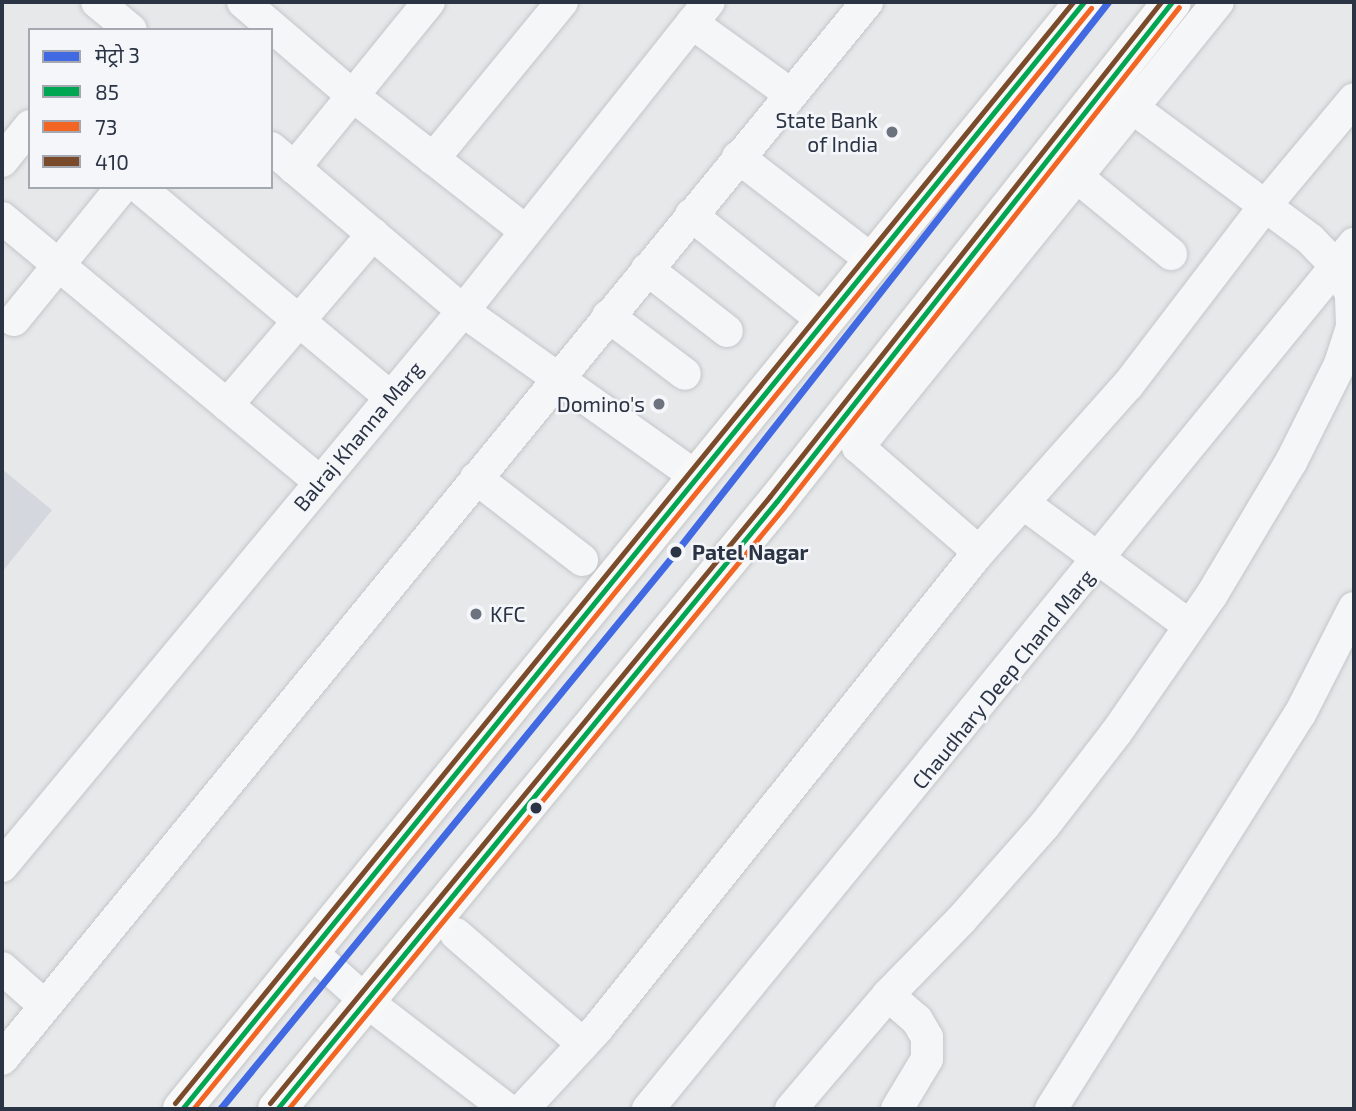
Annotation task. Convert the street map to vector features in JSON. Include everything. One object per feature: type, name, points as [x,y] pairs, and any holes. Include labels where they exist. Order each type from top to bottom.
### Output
[{"type":"main road","points":[[182,1109],[1084,2]]},
{"type":"main road","points":[[277,1109],[777,501],[1118,97],[1172,2]]},
{"type":"street","points":[[429,2],[353,96],[283,158],[463,311],[696,477]]},
{"type":"street","points":[[433,159],[562,2]]},
{"type":"street","points":[[2,1059],[867,2]]},
{"type":"street","points":[[979,552],[858,447],[1076,176],[1118,97],[1218,2]]},
{"type":"street","points":[[257,6],[353,96],[526,231]]},
{"type":"street","points":[[701,12],[790,94]]},
{"type":"street","name":"Balraj Khanna Marg","points":[[2,866],[463,311],[701,12]]},
{"type":"street","points":[[791,1109],[888,995],[961,920],[1044,826],[1116,733],[1190,626],[1291,462],[1340,364],[1352,326],[1346,260],[1265,206],[1118,97]]},
{"type":"street","points":[[523,1109],[583,1044],[979,552],[1128,385],[1265,206],[1354,99]]},
{"type":"street","points":[[2,161],[28,129]]},
{"type":"street","points":[[738,157],[873,261]]},
{"type":"street","points":[[1076,176],[1171,254]]},
{"type":"street","points":[[14,320],[120,189]]},
{"type":"street","points":[[141,189],[390,397]]},
{"type":"street","points":[[691,215],[824,321]]},
{"type":"street","points":[[2,218],[320,482]]},
{"type":"street","points":[[227,404],[373,234]]},
{"type":"street","name":"Chaudhary Deep Chand Marg","points":[[648,1109],[1346,260]]},
{"type":"street","points":[[647,269],[727,331]]},
{"type":"street","points":[[608,316],[685,374]]},
{"type":"street","points":[[477,478],[582,560]]},
{"type":"street","points":[[1023,503],[1190,626]]},
{"type":"street","points":[[1051,1109],[1300,714],[1354,608]]},
{"type":"street","points":[[456,934],[583,1044]]},
{"type":"street","points":[[311,951],[366,1001],[507,1109]]},
{"type":"street","points":[[2,968],[45,1006]]},
{"type":"street","points":[[888,995],[916,1020],[927,1037],[928,1059],[897,1109]]},
{"type":"shaded area","points":[[2,469],[52,510],[2,572]]},
{"type":"metro line","name":"3","points":[[220,1109],[675,553],[1108,2]]},
{"type":"transit line","name":"410","points":[[175,1103],[1073,2]]},
{"type":"transit line","name":"85","points":[[182,1109],[1084,2]]},
{"type":"transit line","name":"410","points":[[270,1103],[770,496],[1161,2]]},
{"type":"transit line","name":"85","points":[[277,1109],[777,501],[1172,2]]},
{"type":"transit line","name":"73","points":[[288,1109],[784,507],[1179,7]]},
{"type":"transit line","name":"73","points":[[193,1109],[1091,8]]},
{"type":"place","name":"State Bank of India","points":[[892,132]]},
{"type":"place","name":"Domino's","points":[[659,404]]},
{"type":"place","name":"Patel Nagar","points":[[676,552]]},
{"type":"place","name":"KFC","points":[[476,614]]}]
